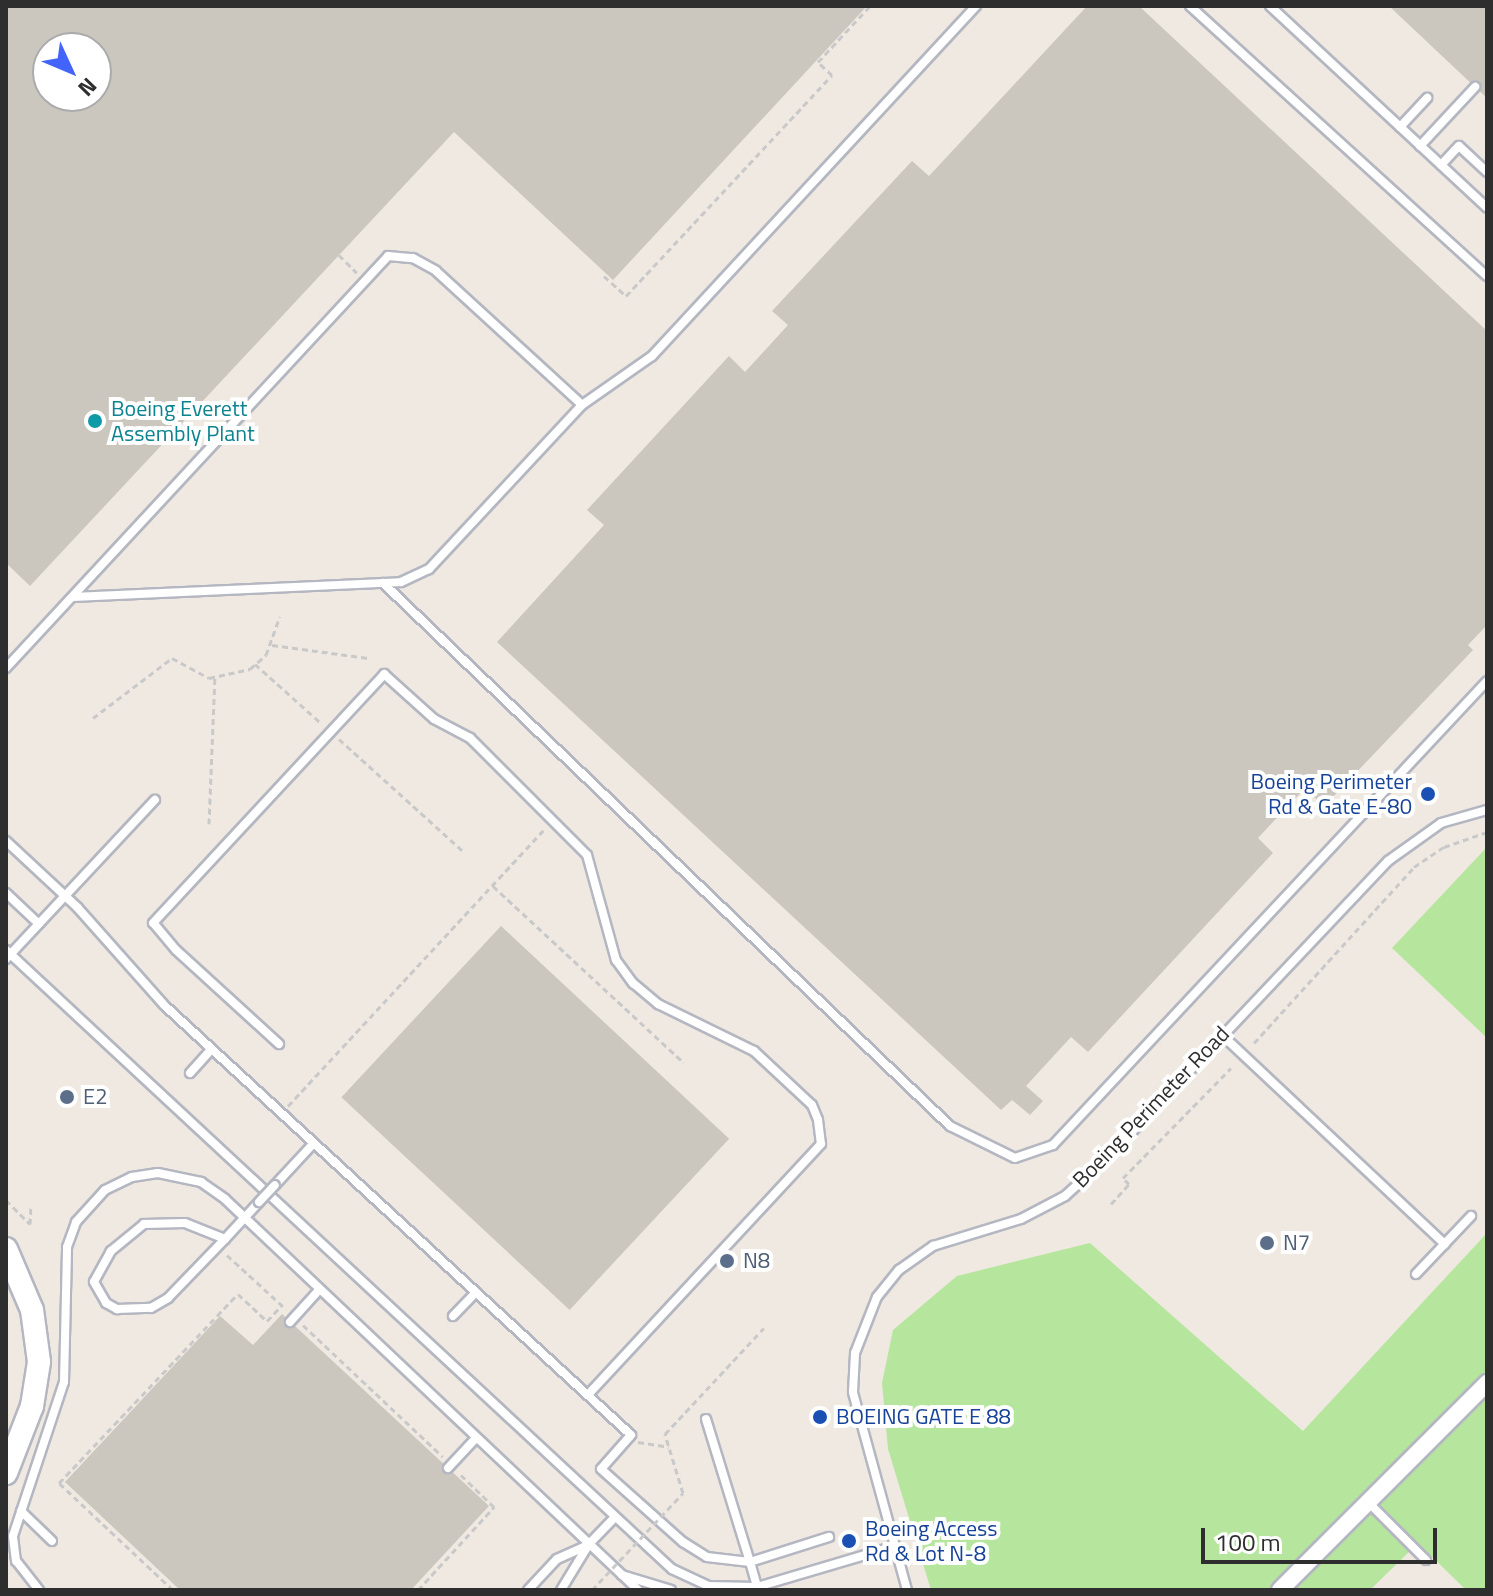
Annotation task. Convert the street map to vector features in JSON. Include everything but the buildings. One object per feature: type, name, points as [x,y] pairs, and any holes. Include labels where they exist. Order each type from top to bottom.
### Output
[{"type":"street","points":[[6,1249],[32,1310],[39,1362],[32,1406],[6,1473]]},
{"type":"street","points":[[1280,1590],[1487,1383]]},
{"type":"lane","points":[[73,597],[383,583],[413,578],[443,556],[582,405],[652,356],[976,6]]},
{"type":"lane","points":[[1190,6],[1487,276]]},
{"type":"lane","points":[[1270,6],[1487,208]]},
{"type":"lane","points":[[1420,146],[1475,87]]},
{"type":"lane","points":[[1400,127],[1427,98]]},
{"type":"lane","points":[[1441,165],[1459,146],[1487,172]]},
{"type":"lane","points":[[7,666],[388,256],[413,258],[436,271],[582,405]]},
{"type":"lane","points":[[383,583],[950,1126],[1015,1158],[1053,1145],[1487,681]]},
{"type":"lane","points":[[279,1044],[176,950],[153,923],[384,674],[434,719],[470,738],[587,855],[611,946],[633,983],[658,1004],[754,1051],[812,1105],[821,1144],[588,1395]]},
{"type":"lane","points":[[155,800],[8,954],[615,1517],[692,1580],[732,1590],[757,1587],[895,1546]]},
{"type":"lane","name":"Boeing Perimeter Road","points":[[907,1590],[853,1392],[855,1353],[877,1297],[899,1270],[933,1246],[1021,1219],[1065,1196],[1108,1157],[1221,1034],[1404,846],[1441,823],[1487,810]]},
{"type":"lane","points":[[6,841],[65,896],[138,981],[312,1145],[631,1435],[601,1469],[683,1542],[707,1557],[750,1562],[829,1537]]},
{"type":"lane","points":[[6,893],[39,924]]},
{"type":"lane","points":[[1221,1034],[1445,1244]]},
{"type":"lane","points":[[190,1073],[211,1050]]},
{"type":"lane","points":[[225,1239],[185,1223],[144,1224],[111,1251],[94,1282],[106,1303],[117,1309],[151,1308],[168,1298],[225,1239],[312,1145]]},
{"type":"lane","points":[[39,1590],[22,1572],[13,1548],[21,1511],[61,1395],[69,1339],[67,1247],[85,1210],[117,1183],[158,1173],[201,1182],[244,1218],[638,1590]]},
{"type":"lane","points":[[1416,1274],[1471,1216]]},
{"type":"lane","points":[[290,1322],[319,1290]]},
{"type":"lane","points":[[453,1316],[475,1293]]},
{"type":"lane","points":[[706,1419],[757,1587]]},
{"type":"lane","points":[[448,1468],[476,1438]]},
{"type":"lane","points":[[1368,1502],[1426,1560]]},
{"type":"lane","points":[[21,1511],[52,1541]]},
{"type":"lane","points":[[561,1590],[589,1544],[615,1517]]},
{"type":"lane","points":[[528,1590],[557,1559],[589,1544]]},
{"type":"lane","points":[[622,1574],[671,1590]]},
{"type":"path","points":[[604,276],[626,296],[832,75],[818,62],[870,6]]},
{"type":"path","points":[[93,718],[172,658],[189,671],[215,677],[230,677],[255,664],[271,645],[280,616]]},
{"type":"path","points":[[271,645],[368,658]]},
{"type":"path","points":[[255,664],[462,850]]},
{"type":"path","points":[[209,824],[215,677]]},
{"type":"path","points":[[280,1115],[553,820]]},
{"type":"path","points":[[1254,1043],[1414,867],[1444,847],[1487,832]]},
{"type":"path","points":[[492,886],[684,1063]]},
{"type":"path","points":[[1111,1204],[1129,1184],[1123,1178],[1231,1068]]},
{"type":"path","points":[[6,1200],[30,1224],[31,1207]]},
{"type":"path","points":[[227,1255],[494,1507],[418,1590]]},
{"type":"path","points":[[173,1590],[59,1483],[238,1294],[267,1321],[282,1305]]},
{"type":"path","points":[[592,1590],[683,1493],[665,1434],[764,1328]]},
{"type":"path","points":[[631,1435],[642,1444],[669,1447]]},
{"type":"green space","points":[[1487,847],[1487,1038],[1392,948]]},
{"type":"green space","points":[[1487,1233],[1487,1590],[1466,1590],[1418,1543],[1370,1590],[931,1590],[888,1449],[882,1383],[893,1330],[957,1276],[1090,1243],[1303,1431]]},
{"type":"place","name":"Boeing Everett Assembly Plant","points":[[95,421]]},
{"type":"place","name":"Boeing Perimeter Rd & Gate E-80","points":[[1428,794]]},
{"type":"place","name":"E2","points":[[67,1097]]},
{"type":"place","name":"N7","points":[[1267,1243]]},
{"type":"place","name":"N8","points":[[727,1261]]},
{"type":"place","name":"BOEING GATE E 88","points":[[820,1417]]},
{"type":"place","name":"Boeing Access Rd & Lot N-8","points":[[849,1541]]}]
